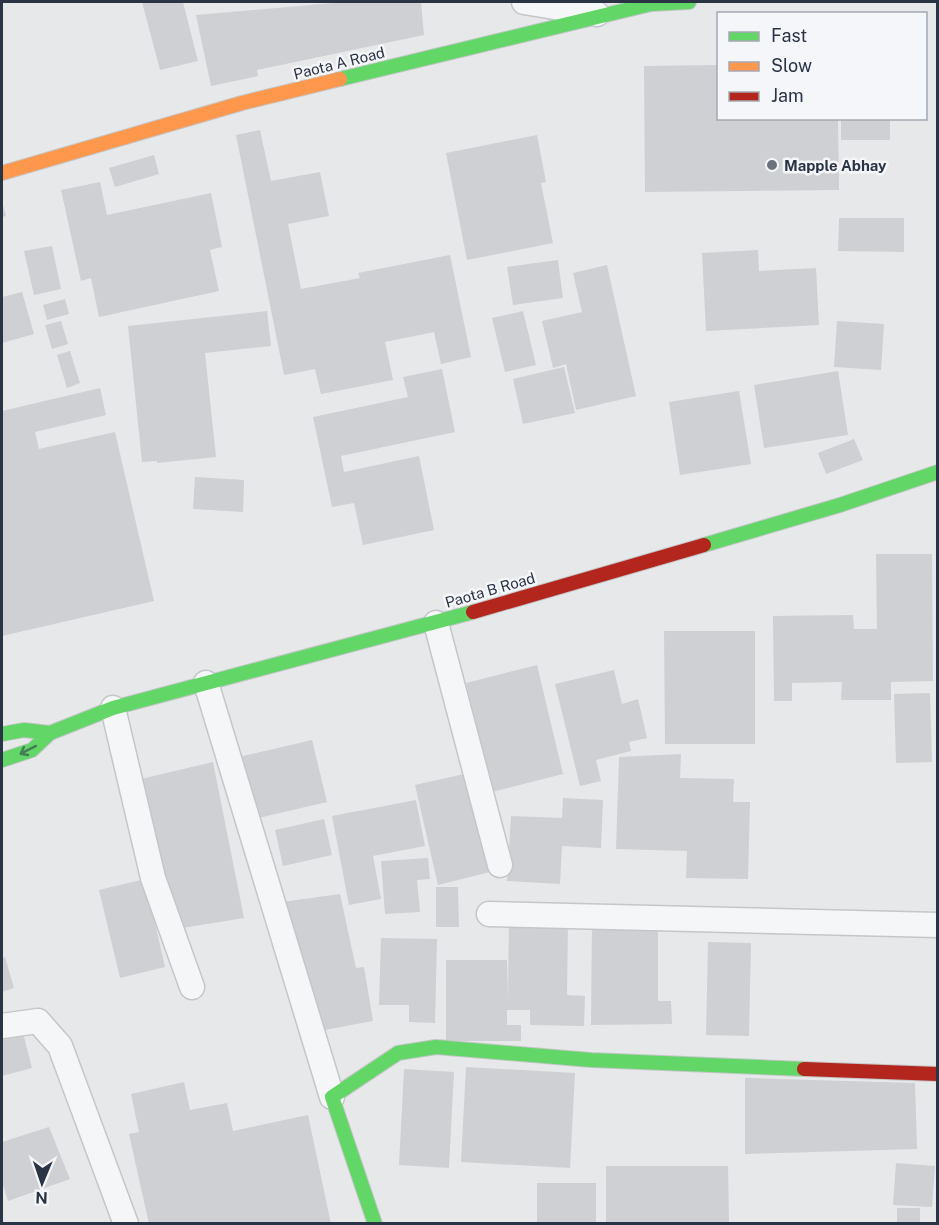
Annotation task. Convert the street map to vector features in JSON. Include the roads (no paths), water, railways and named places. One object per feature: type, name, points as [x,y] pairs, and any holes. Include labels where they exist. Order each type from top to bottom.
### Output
[{"type":"street","points":[[524,2],[605,15]]},
{"type":"street","name":"Paota A Road","points":[[2,173],[242,103],[651,4],[689,2]]},
{"type":"street","name":"Paota B Road","points":[[2,760],[32,750],[50,733],[113,708],[436,623],[840,505],[938,472]]},
{"type":"street","points":[[436,623],[500,865]]},
{"type":"street","points":[[206,683],[332,1097],[375,1224]]},
{"type":"street","points":[[113,708],[153,878],[192,987]]},
{"type":"street","name":"Paota B Road","points":[[2,734],[24,730],[50,733]]},
{"type":"street","points":[[489,914],[938,925]]},
{"type":"street","points":[[2,1026],[38,1021],[60,1046],[126,1224]]},
{"type":"street","points":[[332,1097],[398,1053],[436,1047],[591,1060],[938,1074]]},
{"type":"place","name":"Mapple Abhay","points":[[772,165]]}]
